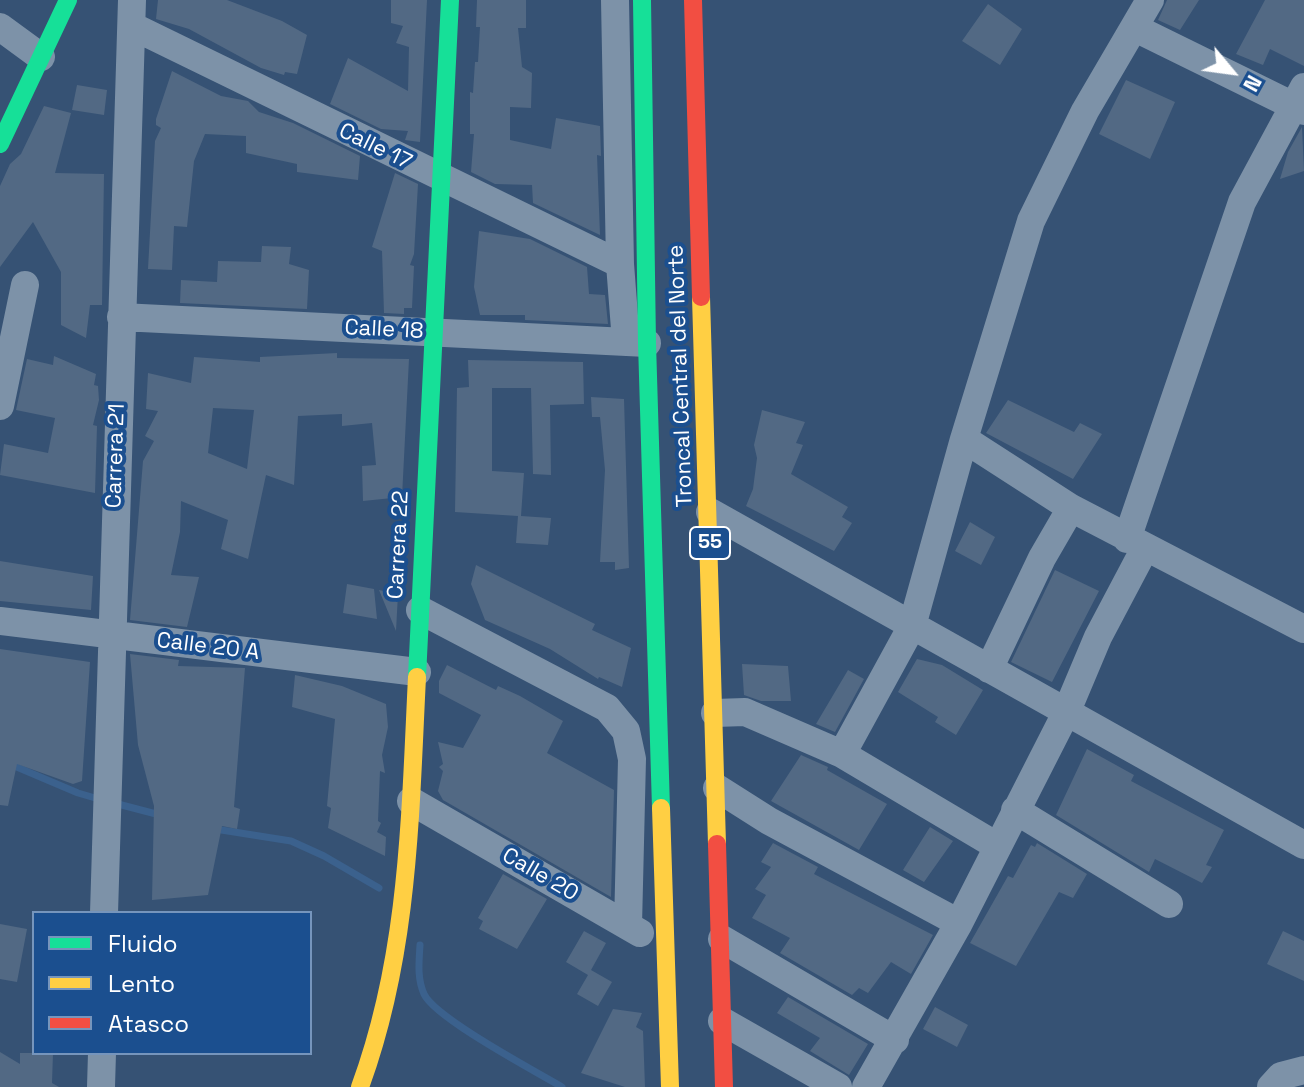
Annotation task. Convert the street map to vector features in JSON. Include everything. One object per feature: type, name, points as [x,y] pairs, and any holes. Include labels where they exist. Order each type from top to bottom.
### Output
[{"type":"main road","points":[[0,144],[68,0]]},
{"type":"main road","name":"Carrera 22","points":[[360,1087],[379,1038],[402,929],[406,890],[450,0]]},
{"type":"main road","name":"Troncal Central del Norte","points":[[642,0],[637,342],[668,950],[670,1087]]},
{"type":"main road","name":"Troncal Central del Norte","points":[[693,0],[724,1087]]},
{"type":"street","points":[[615,0],[620,264],[637,342]]},
{"type":"street","points":[[695,42],[712,0]]},
{"type":"street","points":[[842,754],[912,626],[964,439],[1031,221],[1085,111],[1150,0]]},
{"type":"street","name":"Calle 17","points":[[132,13],[441,179],[620,264]]},
{"type":"street","name":"Carrera 21","points":[[104,911],[110,635],[132,13]]},
{"type":"street","points":[[0,27],[41,57]]},
{"type":"street","points":[[866,1087],[959,923],[1066,713],[1136,543],[1242,202],[1301,102],[1135,28]]},
{"type":"street","points":[[0,406],[25,285]]},
{"type":"street","name":"Calle 18","points":[[121,317],[637,342]]},
{"type":"street","points":[[964,439],[1071,508],[1304,629]]},
{"type":"street","points":[[989,669],[1042,558],[1071,508]]},
{"type":"street","points":[[710,512],[1304,845]]},
{"type":"street","points":[[420,610],[607,708],[626,731],[632,759],[628,926]]},
{"type":"street","name":"Calle 20 A","points":[[0,621],[417,672]]},
{"type":"street","points":[[715,713],[745,712],[842,754],[997,846]]},
{"type":"street","points":[[717,788],[769,821],[959,923]]},
{"type":"street","name":"Calle 20","points":[[411,801],[668,950]]},
{"type":"street","points":[[1015,810],[1169,904]]},
{"type":"street","points":[[722,939],[895,1040]]},
{"type":"street","points":[[722,1021],[838,1087]]},
{"type":"street","points":[[101,1087],[102,1055]]},
{"type":"street","points":[[1271,1087],[1281,1076],[1304,1070]]},
{"type":"building","points":[[158,0],[227,0],[282,21],[307,35],[297,74],[285,72],[284,75],[261,68],[189,29],[156,19]]},
{"type":"building","points":[[391,0],[427,0],[420,142],[405,140],[408,131],[381,129],[330,104],[348,58],[408,91],[409,47],[396,43],[403,26],[391,23]]},
{"type":"building","points":[[477,0],[526,0],[526,28],[518,28],[522,67],[532,73],[531,108],[510,107],[510,140],[551,149],[556,118],[600,126],[601,156],[597,155],[600,235],[533,203],[532,185],[495,184],[471,172],[474,134],[470,134],[470,92],[473,93],[475,62],[478,62],[480,27],[476,27]]},
{"type":"building","points":[[1167,0],[1199,0],[1180,30],[1158,20]]},
{"type":"building","points":[[1265,0],[1304,0],[1304,66],[1270,49],[1263,65],[1236,54]]},
{"type":"building","points":[[988,4],[1022,29],[1000,65],[962,41]]},
{"type":"building","points":[[172,71],[221,96],[248,101],[259,112],[293,123],[360,156],[358,180],[297,172],[297,164],[246,153],[246,136],[205,134],[194,161],[187,227],[174,226],[172,270],[148,269],[155,141],[161,128],[156,125],[156,119]]},
{"type":"building","points":[[1126,80],[1175,102],[1150,159],[1099,134]]},
{"type":"building","points":[[77,85],[107,90],[104,115],[72,110]]},
{"type":"building","points":[[44,106],[71,113],[55,173],[104,174],[102,305],[90,305],[86,338],[61,325],[61,272],[33,222],[0,267],[0,186],[10,164],[21,154]]},
{"type":"building","points":[[1302,127],[1304,171],[1280,179],[1288,152]]},
{"type":"building","points":[[395,173],[418,184],[414,254],[410,265],[414,266],[412,308],[404,308],[404,314],[384,313],[382,251],[372,247]]},
{"type":"building","points":[[479,231],[530,239],[587,267],[589,294],[605,295],[608,324],[525,320],[525,315],[480,315],[474,287]]},
{"type":"building","points":[[262,246],[291,247],[289,264],[309,270],[307,309],[180,303],[181,280],[217,282],[218,261],[261,262]]},
{"type":"building","points":[[337,353],[337,358],[409,359],[402,497],[363,501],[362,466],[376,465],[372,423],[342,426],[342,414],[298,416],[294,485],[266,475],[248,559],[221,549],[228,520],[181,501],[180,532],[171,575],[199,577],[187,627],[130,620],[143,461],[154,441],[145,436],[158,411],[146,409],[148,373],[191,383],[194,357],[260,362],[260,357]],"holes":[[[213,408],[254,410],[247,469],[208,453]]]},
{"type":"building","points":[[54,356],[96,374],[94,385],[98,386],[99,400],[93,425],[97,426],[95,493],[0,475],[4,444],[48,453],[55,418],[16,410],[27,359],[53,365]]},
{"type":"building","points":[[468,360],[583,362],[584,404],[550,405],[551,475],[533,474],[531,388],[492,388],[492,471],[524,473],[521,516],[551,518],[548,545],[516,543],[518,516],[455,512],[457,388],[469,387]]},
{"type":"building","points":[[591,397],[624,399],[629,568],[615,570],[615,562],[600,562],[605,470],[600,417],[592,417]]},
{"type":"building","points":[[1008,400],[1074,432],[1080,423],[1102,434],[1073,479],[986,433]]},
{"type":"building","points":[[762,410],[805,422],[796,443],[803,445],[791,474],[848,507],[842,517],[852,523],[834,551],[746,506],[753,489],[757,458],[754,445]]},
{"type":"building","points":[[970,522],[995,537],[981,565],[955,551]]},
{"type":"building","points":[[0,561],[93,576],[91,610],[0,601]]},
{"type":"building","points":[[476,565],[595,624],[592,630],[631,648],[622,687],[598,679],[550,649],[485,620],[471,584]]},
{"type":"building","points":[[1055,570],[1099,591],[1052,682],[1011,662]]},
{"type":"building","points":[[347,584],[374,589],[377,619],[343,613]]},
{"type":"building","points":[[379,590],[398,594],[396,631]]},
{"type":"building","points":[[0,649],[90,662],[82,781],[73,784],[17,764],[8,806],[0,805]]},
{"type":"building","points":[[130,654],[179,660],[178,666],[245,668],[234,807],[240,809],[237,829],[222,826],[208,895],[152,900],[154,806],[138,745]]},
{"type":"building","points":[[917,659],[942,665],[983,690],[956,735],[935,722],[938,717],[898,692]]},
{"type":"building","points":[[742,664],[788,666],[791,701],[761,701],[744,695]]},
{"type":"building","points":[[447,665],[496,690],[498,686],[520,696],[563,721],[547,753],[614,790],[611,897],[443,800],[438,791],[443,771],[439,767],[443,764],[438,742],[463,748],[481,715],[439,693],[439,681]]},
{"type":"building","points":[[848,670],[864,679],[835,732],[816,724]]},
{"type":"building","points":[[295,675],[342,686],[386,704],[388,727],[382,755],[385,773],[380,771],[378,821],[381,823],[377,832],[386,837],[385,856],[328,828],[331,808],[327,806],[335,719],[292,707]]},
{"type":"building","points":[[1087,749],[1134,775],[1131,781],[1224,830],[1206,865],[1212,867],[1202,883],[1155,859],[1149,872],[1056,815]]},
{"type":"building","points":[[801,755],[828,767],[827,770],[887,804],[859,850],[771,801]]},
{"type":"building","points":[[930,827],[953,841],[924,882],[903,870]]},
{"type":"building","points":[[773,843],[818,867],[814,874],[933,935],[911,974],[891,962],[868,993],[859,988],[852,995],[780,953],[790,938],[752,918],[766,895],[755,889],[771,867],[761,862]]},
{"type":"building","points":[[1037,843],[1087,874],[1073,898],[1059,892],[1016,966],[970,943],[1008,876],[1013,878],[1031,845],[1035,847]]},
{"type":"building","points":[[503,874],[547,899],[517,949],[479,929],[483,921],[478,918]]},
{"type":"building","points":[[0,924],[27,929],[17,982],[0,979]]},
{"type":"building","points":[[584,931],[606,943],[591,970],[612,982],[598,1006],[577,994],[588,975],[566,962]]},
{"type":"building","points":[[1283,931],[1304,941],[1304,981],[1267,964]]},
{"type":"building","points":[[788,997],[868,1044],[849,1075],[810,1051],[820,1038],[777,1013]]},
{"type":"building","points":[[935,1007],[968,1025],[957,1047],[923,1029]]},
{"type":"building","points":[[613,1009],[642,1013],[636,1027],[643,1031],[645,1087],[625,1087],[581,1073]]},
{"type":"building","points":[[0,1052],[20,1064],[20,1053],[53,1055],[52,1083],[59,1087],[0,1087]]},
{"type":"waterway","points":[[0,760],[102,800]]},
{"type":"waterway","points":[[114,803],[160,815]]},
{"type":"waterway","points":[[215,829],[291,841],[379,888]]},
{"type":"waterway","points":[[420,945],[420,982],[432,1004],[465,1030],[562,1087]]},
{"type":"traffic: fast","points":[[0,144],[68,0]]},
{"type":"traffic: fast","points":[[417,677],[450,0]]},
{"type":"traffic: fast","points":[[642,0],[647,343],[661,808]]},
{"type":"traffic: slow","points":[[701,297],[717,844]]},
{"type":"traffic: slow","points":[[360,1087],[389,987],[398,936],[409,833],[417,677]]},
{"type":"traffic: slow","points":[[661,808],[670,1087]]},
{"type":"traffic: jam","points":[[693,0],[701,297]]},
{"type":"traffic: jam","points":[[717,844],[724,1087]]}]
